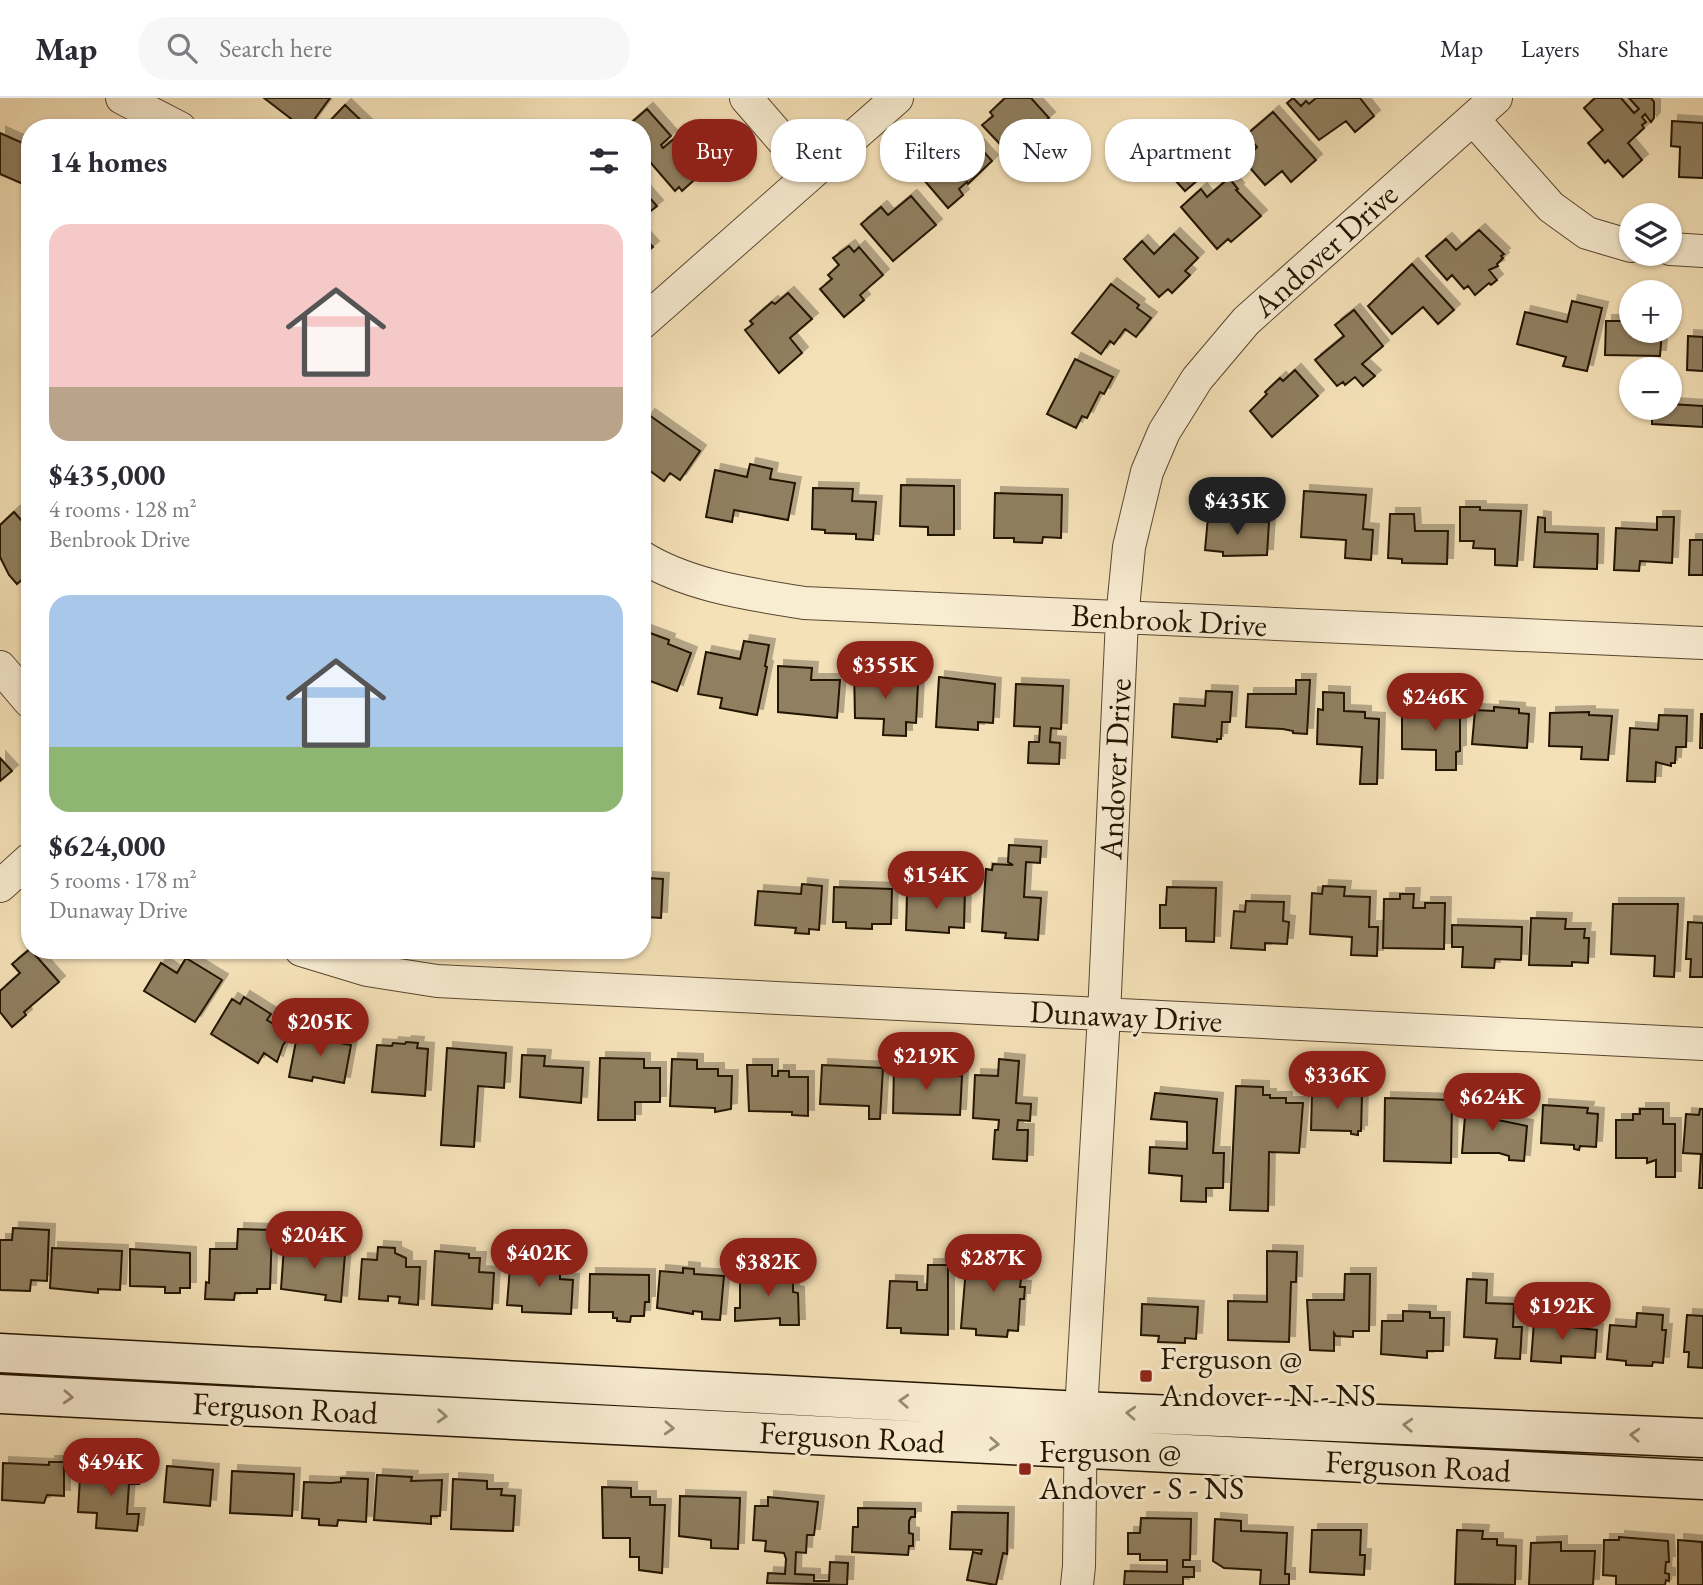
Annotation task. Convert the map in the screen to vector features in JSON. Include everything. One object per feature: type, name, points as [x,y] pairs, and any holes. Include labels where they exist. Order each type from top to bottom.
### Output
[{"type":"main road","name":"Ferguson Road","points":[[0,1353],[1081,1411],[1703,1438]]},
{"type":"main road","points":[[395,1414],[397,1374]]},
{"type":"main road","name":"Ferguson Road","points":[[0,1394],[1703,1480]]},
{"type":"street","points":[[121,98],[162,119]]},
{"type":"street","points":[[746,98],[771,127]]},
{"type":"street","points":[[866,125],[897,98]]},
{"type":"street","name":"Andover Drive","points":[[1077,1585],[1081,1411],[1104,1015],[1122,619],[1129,547],[1147,472],[1164,432],[1197,379],[1246,321],[1496,98]]},
{"type":"street","points":[[1473,119],[1551,207],[1587,233],[1619,242]]},
{"type":"street","points":[[651,315],[801,182]]},
{"type":"street","points":[[1682,250],[1703,251]]},
{"type":"street","name":"Benbrook Drive","points":[[651,563],[662,570],[740,592],[804,603],[1703,643]]},
{"type":"street","points":[[0,667],[21,692]]},
{"type":"street","points":[[0,886],[21,867]]},
{"type":"street","name":"Dunaway Drive","points":[[330,959],[367,970],[436,981],[1703,1044]]},
{"type":"building","points":[[264,98],[330,98],[315,119],[291,119]]},
{"type":"building","points":[[1005,98],[1031,98],[1049,118],[999,119],[999,143],[985,128],[985,123],[993,116],[990,112]]},
{"type":"building","points":[[1293,98],[1301,106],[1316,98],[1360,98],[1374,116],[1355,132],[1346,121],[1319,140],[1287,103]]},
{"type":"building","points":[[1595,98],[1621,98],[1634,113],[1639,109],[1629,98],[1651,98],[1654,102],[1654,118],[1651,122],[1645,114],[1642,117],[1646,122],[1642,125],[1644,128],[1628,143],[1642,160],[1623,177],[1608,160],[1605,163],[1588,143],[1603,130],[1584,108]]},
{"type":"building","points":[[345,105],[360,119],[332,119]]},
{"type":"building","points":[[647,109],[671,136],[661,145],[663,148],[672,140],[672,182],[692,182],[682,191],[679,187],[675,191],[651,163],[651,119],[635,119]]},
{"type":"building","points":[[1273,112],[1316,160],[1291,182],[1282,171],[1265,185],[1255,174],[1255,127]]},
{"type":"building","points":[[1672,121],[1703,123],[1703,178],[1679,177],[1680,147],[1671,146]]},
{"type":"building","points":[[0,133],[21,142],[21,183],[0,174]]},
{"type":"building","points":[[985,153],[992,161],[985,168]]},
{"type":"building","points":[[926,182],[967,182],[959,189],[963,195],[948,208]]},
{"type":"building","points":[[1177,182],[1196,182],[1185,191]]},
{"type":"building","points":[[1224,182],[1232,182],[1238,189],[1236,190],[1261,216],[1231,242],[1228,239],[1217,249],[1181,207],[1201,189],[1207,197]]},
{"type":"building","points":[[911,196],[936,225],[893,261],[861,224],[881,207],[888,215]]},
{"type":"building","points":[[651,199],[657,206],[651,211]]},
{"type":"building","points":[[1479,230],[1504,254],[1498,266],[1489,270],[1497,280],[1475,295],[1468,286],[1464,289],[1452,275],[1447,280],[1426,256],[1446,239],[1456,250]]},
{"type":"building","points":[[1174,234],[1198,258],[1185,271],[1190,275],[1172,293],[1168,289],[1159,297],[1124,259],[1142,241],[1154,254]]},
{"type":"building","points":[[849,246],[854,252],[859,247],[883,275],[860,295],[864,300],[844,317],[820,289],[832,279],[828,275],[839,265],[833,258]]},
{"type":"building","points":[[1412,264],[1454,310],[1438,324],[1423,307],[1392,334],[1368,306]]},
{"type":"building","points":[[1111,284],[1139,305],[1137,308],[1151,318],[1136,337],[1125,329],[1114,344],[1110,341],[1101,354],[1072,333]]},
{"type":"building","points":[[788,293],[812,319],[790,338],[802,353],[779,373],[745,330],[753,324],[750,321],[772,302],[775,304]]},
{"type":"building","points":[[1572,301],[1602,308],[1587,371],[1563,366],[1566,357],[1517,344],[1525,312],[1567,322]]},
{"type":"building","points":[[1354,310],[1383,346],[1362,364],[1375,376],[1363,386],[1355,377],[1345,385],[1343,382],[1337,386],[1315,360],[1344,336],[1335,325]]},
{"type":"building","points":[[1606,321],[1619,321],[1619,343],[1661,343],[1660,356],[1605,355]]},
{"type":"building","points":[[1688,336],[1703,337],[1703,371],[1687,370]]},
{"type":"building","points":[[1075,359],[1113,377],[1104,394],[1100,392],[1087,418],[1082,416],[1076,428],[1047,414]]},
{"type":"building","points":[[1295,370],[1318,396],[1272,437],[1250,411],[1280,378],[1283,381]]},
{"type":"building","points":[[1682,405],[1703,406],[1703,427],[1652,424],[1652,420],[1682,420]]},
{"type":"building","points":[[651,416],[700,451],[680,480],[670,473],[664,481],[651,472]]},
{"type":"building","points":[[750,464],[772,469],[770,479],[795,483],[788,520],[734,510],[732,522],[706,517],[715,470],[747,477]]},
{"type":"building","points":[[901,485],[954,486],[954,535],[928,535],[928,527],[900,526]]},
{"type":"building","points":[[813,488],[853,489],[852,501],[876,502],[873,540],[856,539],[856,534],[825,533],[825,530],[812,529]]},
{"type":"building","points":[[1304,491],[1366,495],[1363,529],[1373,530],[1371,560],[1345,558],[1346,540],[1301,537]]},
{"type":"building","points":[[995,493],[1062,495],[1061,538],[1043,537],[1042,543],[994,538]]},
{"type":"building","points":[[1460,507],[1521,511],[1517,566],[1495,565],[1495,549],[1473,548],[1474,541],[1460,541]]},
{"type":"building","points":[[14,512],[21,520],[21,581],[17,584],[0,557],[0,525]]},
{"type":"building","points":[[1390,514],[1414,514],[1415,531],[1448,531],[1447,564],[1402,563],[1402,559],[1388,558]]},
{"type":"building","points":[[1208,517],[1269,522],[1267,555],[1223,556],[1223,552],[1205,550]]},
{"type":"building","points":[[1538,517],[1545,518],[1545,532],[1598,534],[1597,569],[1534,567]]},
{"type":"building","points":[[1657,517],[1674,517],[1672,563],[1640,561],[1639,571],[1614,570],[1616,528],[1657,530]]},
{"type":"building","points":[[1690,540],[1703,540],[1703,575],[1689,575]]},
{"type":"building","points":[[651,633],[691,653],[677,691],[651,681]]},
{"type":"building","points":[[744,641],[769,645],[757,715],[720,708],[722,698],[698,694],[706,652],[740,659]]},
{"type":"building","points":[[778,666],[812,668],[811,680],[840,680],[837,718],[778,712]]},
{"type":"building","points":[[854,669],[881,670],[880,683],[918,684],[916,723],[906,722],[906,736],[883,735],[884,719],[855,718]]},
{"type":"building","points":[[939,677],[995,684],[993,723],[978,722],[978,730],[936,727]]},
{"type":"building","points":[[1296,680],[1310,680],[1307,734],[1283,729],[1246,727],[1248,694],[1296,694]]},
{"type":"building","points":[[1016,684],[1063,686],[1061,729],[1051,728],[1050,742],[1060,743],[1059,764],[1028,763],[1029,742],[1039,742],[1040,727],[1014,726]]},
{"type":"building","points":[[1206,691],[1232,692],[1230,722],[1222,722],[1221,739],[1217,739],[1217,742],[1172,737],[1174,704],[1205,706]]},
{"type":"building","points":[[1323,692],[1344,693],[1344,711],[1365,712],[1365,718],[1379,719],[1377,784],[1360,784],[1362,747],[1317,744],[1318,709],[1323,710]]},
{"type":"building","points":[[1431,702],[1458,703],[1460,751],[1456,752],[1456,770],[1436,770],[1436,750],[1402,749],[1402,714],[1431,714]]},
{"type":"building","points":[[1494,707],[1519,709],[1519,713],[1529,714],[1527,748],[1472,744],[1475,710],[1494,711]]},
{"type":"building","points":[[1589,712],[1589,715],[1612,716],[1608,760],[1581,759],[1582,747],[1549,746],[1550,713]]},
{"type":"building","points":[[1703,714],[1703,748],[1700,748]]},
{"type":"building","points":[[1659,715],[1687,716],[1686,747],[1676,747],[1675,763],[1671,763],[1671,766],[1656,762],[1655,782],[1627,781],[1630,728],[1658,730]]},
{"type":"building","points":[[0,758],[12,771],[0,781]]},
{"type":"building","points":[[1009,845],[1041,847],[1040,863],[1026,862],[1024,897],[1041,898],[1038,940],[1005,938],[1006,933],[982,931],[986,869],[992,870],[993,864],[1013,865],[1008,862]]},
{"type":"building","points":[[651,878],[663,879],[661,918],[651,917]]},
{"type":"building","points":[[802,884],[822,886],[819,930],[809,929],[809,934],[795,933],[796,928],[755,925],[758,891],[801,894]]},
{"type":"building","points":[[1323,886],[1345,887],[1344,896],[1370,897],[1369,927],[1378,927],[1377,956],[1351,955],[1352,937],[1310,934],[1312,893],[1322,894]]},
{"type":"building","points":[[834,887],[892,889],[891,924],[872,924],[872,929],[846,928],[846,922],[833,922]]},
{"type":"building","points":[[1167,887],[1216,888],[1214,942],[1186,941],[1186,928],[1160,928],[1160,905],[1166,905]]},
{"type":"building","points":[[946,888],[965,888],[964,928],[949,927],[949,933],[906,930],[907,894],[946,896]]},
{"type":"building","points":[[1400,894],[1414,894],[1413,908],[1425,908],[1425,903],[1445,903],[1444,949],[1383,948],[1384,899],[1400,899]]},
{"type":"building","points":[[1246,901],[1284,902],[1283,921],[1289,922],[1287,944],[1265,943],[1265,950],[1231,948],[1234,911],[1245,912]]},
{"type":"building","points":[[1613,904],[1678,904],[1674,977],[1654,976],[1655,956],[1611,954]]},
{"type":"building","points":[[1531,918],[1566,919],[1565,929],[1585,929],[1584,938],[1589,938],[1588,963],[1572,962],[1572,966],[1529,965]]},
{"type":"building","points":[[1688,922],[1703,923],[1703,977],[1690,977],[1691,959],[1686,959]]},
{"type":"building","points":[[1452,925],[1522,927],[1521,960],[1495,959],[1494,968],[1462,967],[1463,947],[1452,947]]},
{"type":"building","points":[[21,956],[21,959],[39,959],[59,982],[24,1012],[26,1015],[12,1027],[0,1012],[0,991],[20,973],[12,964]]},
{"type":"building","points":[[188,959],[222,980],[195,1022],[144,991],[161,963],[177,973]]},
{"type":"building","points":[[244,997],[271,1014],[267,1020],[291,1035],[283,1045],[277,1062],[264,1053],[258,1063],[211,1034],[232,999],[240,1004]]},
{"type":"building","points":[[298,1031],[319,1035],[318,1039],[326,1041],[327,1035],[340,1038],[339,1043],[351,1045],[344,1083],[313,1077],[312,1081],[289,1077]]},
{"type":"building","points":[[393,1043],[418,1043],[417,1048],[428,1049],[425,1096],[372,1092],[377,1045],[392,1046]]},
{"type":"building","points":[[447,1048],[506,1053],[504,1088],[478,1086],[474,1147],[441,1145]]},
{"type":"building","points":[[522,1055],[545,1056],[544,1066],[583,1068],[581,1103],[520,1097]]},
{"type":"building","points":[[600,1058],[644,1059],[644,1068],[660,1068],[660,1102],[635,1102],[635,1120],[598,1120]]},
{"type":"building","points":[[672,1059],[697,1060],[697,1069],[718,1069],[718,1076],[732,1076],[731,1109],[715,1112],[715,1108],[670,1106]]},
{"type":"building","points":[[999,1059],[1019,1061],[1016,1103],[1031,1104],[1030,1121],[1018,1120],[1017,1130],[1028,1130],[1027,1161],[993,1159],[995,1130],[998,1130],[999,1120],[973,1118],[975,1075],[998,1076]]},
{"type":"building","points":[[747,1065],[772,1065],[772,1076],[778,1076],[778,1071],[789,1071],[789,1077],[808,1077],[808,1116],[792,1115],[792,1112],[749,1111]]},
{"type":"building","points":[[822,1065],[883,1068],[880,1119],[869,1119],[869,1106],[820,1104]]},
{"type":"building","points":[[894,1067],[947,1069],[946,1076],[962,1076],[960,1115],[893,1113]]},
{"type":"building","points":[[1236,1086],[1263,1087],[1263,1095],[1270,1095],[1270,1098],[1286,1098],[1286,1103],[1303,1103],[1299,1153],[1269,1152],[1268,1211],[1230,1210]]},
{"type":"building","points":[[1325,1087],[1353,1088],[1353,1095],[1362,1095],[1361,1131],[1358,1131],[1358,1135],[1351,1134],[1351,1131],[1311,1130],[1312,1094],[1325,1095]]},
{"type":"building","points":[[1155,1093],[1217,1099],[1213,1153],[1224,1153],[1223,1188],[1206,1188],[1206,1202],[1181,1201],[1182,1176],[1149,1173],[1150,1147],[1187,1149],[1187,1122],[1151,1119]]},
{"type":"building","points":[[1385,1098],[1452,1100],[1451,1163],[1384,1161]]},
{"type":"building","points":[[1470,1098],[1495,1100],[1493,1119],[1527,1126],[1524,1161],[1509,1160],[1509,1156],[1499,1153],[1462,1153],[1465,1116],[1469,1117]]},
{"type":"building","points":[[1543,1105],[1588,1108],[1587,1113],[1598,1114],[1596,1147],[1580,1146],[1579,1150],[1574,1149],[1574,1145],[1541,1143]]},
{"type":"building","points":[[1640,1109],[1663,1109],[1663,1124],[1675,1124],[1675,1177],[1656,1177],[1656,1160],[1647,1163],[1647,1158],[1616,1158],[1616,1120],[1633,1120],[1633,1114],[1640,1114]]},
{"type":"building","points":[[1700,1109],[1703,1109],[1703,1188],[1699,1188],[1701,1154],[1683,1153],[1686,1114],[1699,1115]]},
{"type":"building","points":[[13,1228],[49,1230],[47,1281],[31,1280],[30,1291],[0,1290],[0,1240],[12,1240]]},
{"type":"building","points":[[238,1229],[272,1230],[270,1289],[257,1289],[257,1293],[235,1293],[234,1300],[205,1299],[206,1282],[209,1283],[210,1249],[237,1249]]},
{"type":"building","points":[[319,1241],[333,1242],[333,1253],[345,1254],[341,1302],[325,1300],[326,1295],[281,1289],[284,1247],[319,1250]]},
{"type":"building","points":[[378,1247],[395,1248],[395,1253],[406,1258],[406,1267],[420,1267],[418,1305],[399,1303],[400,1297],[388,1296],[388,1301],[359,1299],[362,1259],[377,1260]]},
{"type":"building","points":[[52,1248],[122,1251],[120,1290],[98,1289],[98,1293],[50,1288]]},
{"type":"building","points":[[130,1249],[190,1253],[190,1288],[180,1288],[180,1293],[165,1293],[165,1287],[130,1286]]},
{"type":"building","points":[[435,1251],[469,1254],[469,1258],[480,1258],[479,1272],[494,1273],[492,1309],[432,1305]]},
{"type":"building","points":[[1267,1251],[1297,1252],[1296,1282],[1291,1282],[1289,1342],[1228,1340],[1228,1301],[1267,1302]]},
{"type":"building","points":[[984,1253],[1024,1256],[1020,1287],[1025,1287],[1024,1299],[1020,1299],[1018,1331],[1008,1330],[1007,1337],[976,1335],[976,1329],[961,1328],[967,1256],[984,1258]]},
{"type":"building","points":[[519,1259],[538,1261],[538,1268],[560,1270],[560,1279],[573,1280],[571,1314],[522,1312],[522,1306],[507,1305],[510,1267],[519,1268]]},
{"type":"building","points":[[928,1265],[948,1265],[948,1335],[901,1333],[901,1328],[887,1328],[890,1281],[917,1282],[917,1290],[927,1290]]},
{"type":"building","points":[[683,1268],[694,1269],[694,1274],[724,1276],[720,1320],[702,1319],[702,1312],[693,1311],[693,1314],[657,1308],[660,1271],[683,1273]]},
{"type":"building","points":[[777,1271],[777,1275],[793,1275],[793,1292],[798,1293],[799,1325],[780,1325],[780,1318],[735,1321],[735,1308],[740,1308],[740,1274]]},
{"type":"building","points":[[590,1274],[649,1275],[649,1302],[645,1302],[644,1316],[631,1316],[630,1322],[617,1321],[617,1318],[613,1318],[613,1312],[589,1312]]},
{"type":"building","points":[[1345,1274],[1370,1274],[1369,1331],[1353,1331],[1353,1337],[1336,1336],[1334,1333],[1334,1351],[1310,1350],[1307,1300],[1344,1300]]},
{"type":"building","points":[[1467,1279],[1487,1280],[1486,1303],[1514,1304],[1513,1327],[1522,1327],[1520,1359],[1495,1358],[1497,1339],[1464,1337]]},
{"type":"building","points":[[1142,1304],[1198,1307],[1196,1339],[1185,1338],[1185,1343],[1158,1342],[1159,1336],[1141,1335]]},
{"type":"building","points":[[1403,1311],[1430,1312],[1430,1318],[1444,1318],[1443,1351],[1427,1351],[1427,1358],[1381,1354],[1382,1321],[1403,1321]]},
{"type":"building","points":[[1637,1313],[1663,1315],[1662,1330],[1666,1330],[1663,1363],[1653,1362],[1652,1366],[1626,1365],[1626,1361],[1607,1359],[1610,1325],[1636,1327]]},
{"type":"building","points":[[1687,1315],[1703,1316],[1703,1368],[1688,1367],[1689,1352],[1684,1352]]},
{"type":"building","points":[[1534,1322],[1571,1322],[1570,1327],[1597,1330],[1595,1358],[1561,1356],[1561,1363],[1531,1361]]},
{"type":"building","points":[[49,1462],[64,1462],[64,1496],[47,1495],[44,1503],[2,1500],[3,1463],[49,1465]]},
{"type":"building","points":[[112,1464],[140,1465],[139,1484],[129,1484],[127,1514],[139,1514],[137,1531],[96,1528],[97,1513],[78,1512],[80,1477],[111,1479]]},
{"type":"building","points":[[167,1466],[213,1470],[210,1506],[164,1502]]},
{"type":"building","points":[[232,1471],[294,1474],[292,1516],[230,1513]]},
{"type":"building","points":[[377,1475],[412,1477],[411,1481],[442,1480],[440,1516],[431,1516],[431,1524],[374,1520]]},
{"type":"building","points":[[341,1478],[368,1479],[366,1522],[338,1520],[337,1526],[319,1525],[319,1519],[302,1518],[304,1482],[341,1482]]},
{"type":"building","points":[[453,1479],[487,1481],[487,1489],[502,1489],[501,1495],[515,1496],[513,1531],[451,1529]]},
{"type":"building","points":[[602,1487],[631,1488],[631,1497],[650,1497],[650,1505],[665,1505],[662,1573],[639,1570],[639,1557],[630,1557],[630,1538],[603,1538]]},
{"type":"building","points":[[680,1496],[740,1498],[738,1549],[711,1548],[711,1540],[679,1536]]},
{"type":"building","points":[[768,1497],[818,1502],[814,1535],[807,1535],[806,1553],[796,1552],[795,1574],[814,1575],[814,1581],[829,1581],[830,1562],[848,1563],[847,1585],[767,1583],[768,1573],[785,1574],[786,1559],[784,1553],[765,1551],[766,1541],[753,1540],[755,1506],[768,1506]]},
{"type":"building","points":[[858,1508],[915,1509],[915,1517],[911,1517],[909,1521],[913,1546],[909,1546],[908,1555],[852,1552],[853,1527],[858,1527]]},
{"type":"building","points":[[952,1512],[1008,1513],[1007,1554],[1003,1553],[996,1585],[967,1580],[973,1552],[981,1554],[982,1550],[950,1549]]},
{"type":"building","points":[[1141,1518],[1191,1519],[1190,1560],[1183,1560],[1183,1567],[1194,1567],[1194,1577],[1183,1577],[1183,1585],[1124,1585],[1125,1571],[1167,1572],[1167,1560],[1140,1560],[1140,1554],[1128,1554],[1128,1533],[1140,1533]]},
{"type":"building","points":[[1215,1519],[1241,1521],[1241,1531],[1287,1533],[1285,1574],[1289,1574],[1289,1585],[1260,1585],[1261,1570],[1224,1568],[1213,1561]]},
{"type":"building","points":[[1312,1530],[1361,1530],[1360,1555],[1365,1555],[1364,1575],[1310,1572]]},
{"type":"building","points":[[1457,1530],[1483,1531],[1482,1539],[1497,1539],[1497,1545],[1516,1546],[1515,1585],[1455,1584]]},
{"type":"building","points":[[1619,1537],[1668,1541],[1669,1562],[1666,1562],[1665,1573],[1669,1574],[1669,1581],[1666,1580],[1665,1585],[1616,1585],[1616,1576],[1603,1575],[1604,1540],[1619,1540]]},
{"type":"building","points":[[1678,1540],[1702,1542],[1703,1585],[1678,1585]]},
{"type":"building","points":[[1561,1542],[1561,1551],[1595,1551],[1593,1585],[1529,1585],[1531,1543]]},
{"type":"place","name":"Ferguson @ Andover - N - NS","points":[[1146,1376]]},
{"type":"place","name":"Ferguson @ Andover - S - NS","points":[[1025,1469]]}]
